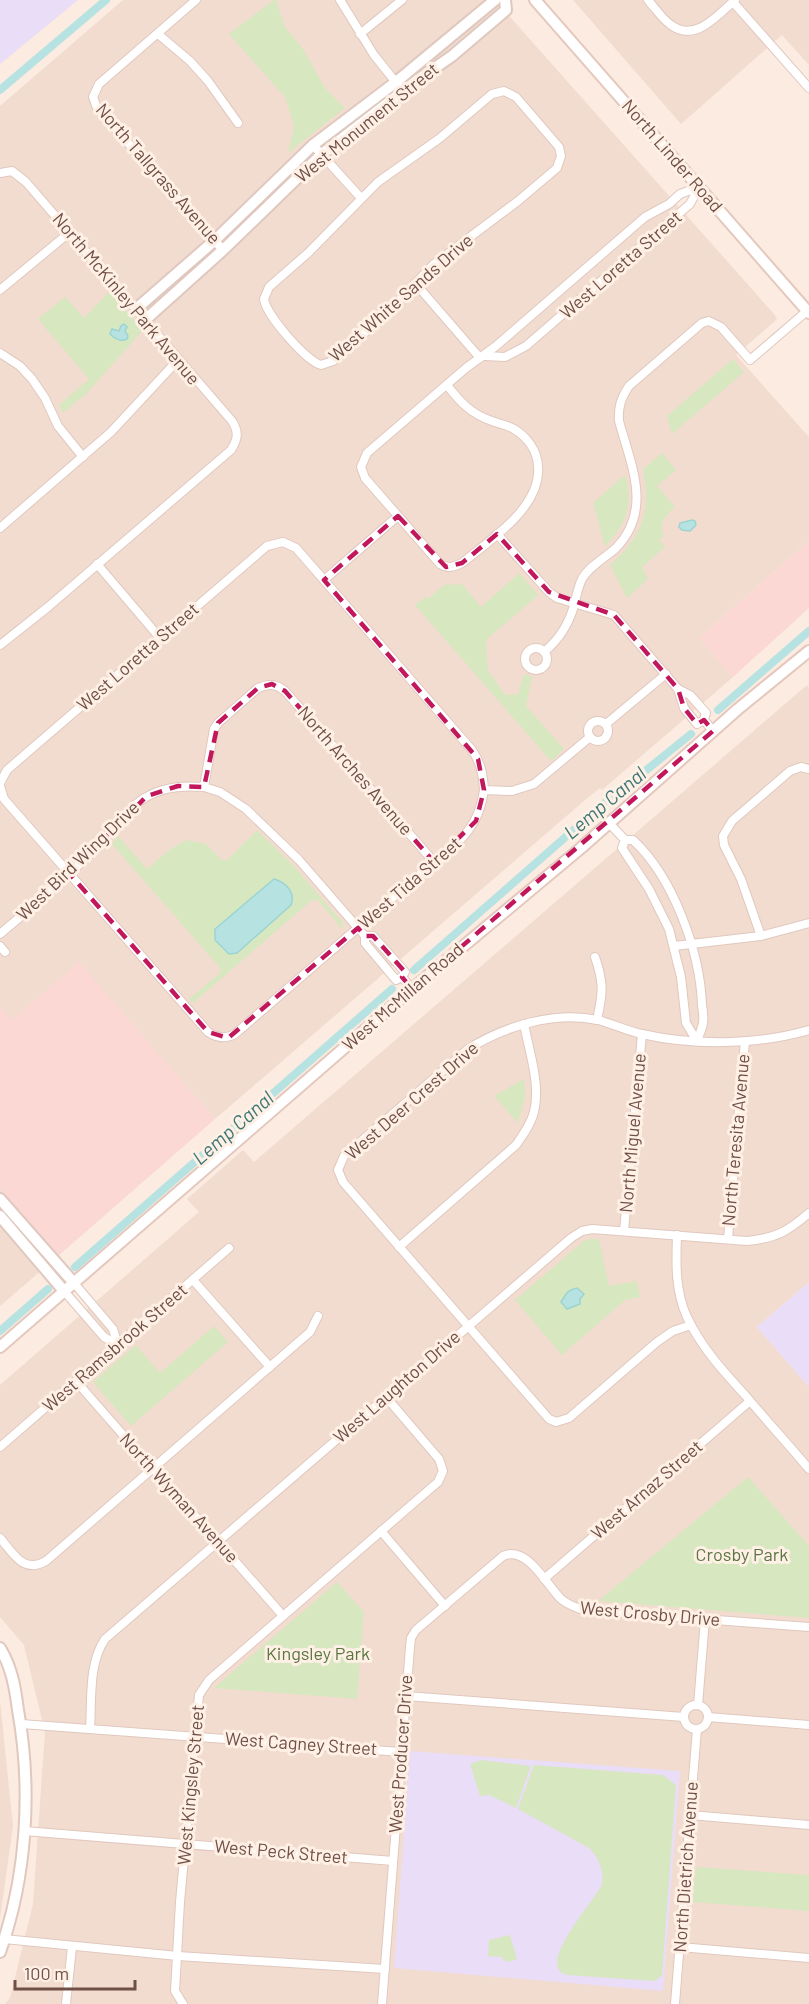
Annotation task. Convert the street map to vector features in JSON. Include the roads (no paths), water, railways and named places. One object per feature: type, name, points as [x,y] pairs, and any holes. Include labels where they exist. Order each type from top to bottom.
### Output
[{"type":"street","points":[[196,0],[158,34],[190,61],[208,81],[238,123]]},
{"type":"street","points":[[340,0],[374,55],[402,92]]},
{"type":"street","points":[[360,34],[402,0]]},
{"type":"street","name":"West Monument Street","points":[[136,309],[214,241],[314,145],[396,82],[495,0]]},
{"type":"street","name":"West Monument Street","points":[[145,320],[223,250],[322,154],[479,35],[506,10],[505,0]]},
{"type":"street","name":"North Linder Road","points":[[534,0],[809,311]]},
{"type":"street","points":[[648,0],[672,26],[685,31],[706,26],[734,1],[809,88]]},
{"type":"street","name":"North Tallgrass Avenue","points":[[158,34],[99,84],[93,97],[97,108],[223,250]]},
{"type":"street","name":"West White Sands Drive","points":[[509,93],[516,97],[559,147],[561,159],[557,168],[518,201],[454,247],[333,361],[321,365],[309,360],[268,311],[264,299],[268,287],[308,254],[361,198],[397,166],[440,138],[492,94],[509,93]]},
{"type":"street","points":[[314,145],[361,198]]},
{"type":"street","name":"North McKinley Park Avenue","points":[[4,172],[19,174],[232,422],[238,435],[231,450],[98,564]]},
{"type":"street","name":"West Loretta Street","points":[[398,516],[365,478],[361,467],[367,453],[645,217],[669,204],[680,194],[699,188]]},
{"type":"street","name":"West Loretta Street","points":[[482,357],[505,357],[526,346],[690,204],[699,188]]},
{"type":"street","points":[[0,290],[69,232]]},
{"type":"street","points":[[415,283],[482,357]]},
{"type":"street","points":[[544,652],[563,633],[585,574],[616,547],[628,532],[635,517],[636,490],[619,421],[621,400],[629,387],[698,326],[709,321],[721,327],[750,360],[809,311]]},
{"type":"street","points":[[0,353],[20,366],[32,379],[45,398],[58,426],[83,457]]},
{"type":"street","points":[[0,528],[111,432],[178,360]]},
{"type":"street","points":[[447,385],[464,407],[473,413],[509,426],[528,440],[537,456],[539,477],[523,509],[462,563],[451,568],[440,564],[398,516],[324,580],[472,750],[483,774],[484,790],[513,791],[534,784],[590,737]]},
{"type":"street","points":[[497,534],[557,598],[614,615],[678,689],[690,696],[706,713],[704,720],[697,724],[684,708],[678,689]]},
{"type":"street","name":"West Loretta Street","points":[[0,784],[7,770],[267,546],[283,542],[296,548],[324,580]]},
{"type":"street","points":[[0,645],[98,564],[160,638]]},
{"type":"street","name":"West McMillan Road","points":[[0,1347],[412,988],[809,651]]},
{"type":"street","points":[[606,724],[666,674]]},
{"type":"street","name":"North Arches Avenue","points":[[204,787],[214,729],[258,688],[272,684],[285,691],[434,862]]},
{"type":"street","points":[[600,720],[606,724],[609,730],[605,739],[595,741],[590,737],[588,727],[593,722],[600,720]]},
{"type":"street","points":[[704,720],[713,731]]},
{"type":"street","points":[[760,936],[741,879],[723,845],[723,836],[732,821],[790,771],[805,768]]},
{"type":"street","points":[[0,784],[4,799],[69,873]]},
{"type":"street","name":"West Bird Wing Drive","points":[[0,934],[99,845],[128,811],[147,796],[178,786],[204,787]]},
{"type":"street","points":[[204,787],[220,792],[246,809],[298,860],[365,936],[373,936],[405,972],[402,977],[412,988]]},
{"type":"street","name":"West Tida Street","points":[[69,873],[208,1032],[228,1038],[463,837],[476,821],[482,805],[484,790]]},
{"type":"street","points":[[609,823],[625,840],[633,840],[643,849],[679,907],[692,944],[702,994],[703,1022],[697,1041]]},
{"type":"street","points":[[625,840],[622,848],[649,889],[669,929],[681,977],[686,1023],[697,1041]]},
{"type":"street","points":[[674,946],[760,936],[809,923]]},
{"type":"street","points":[[596,957],[603,992],[597,1020]]},
{"type":"street","name":"West Deer Crest Drive","points":[[399,1247],[343,1182],[338,1170],[344,1156],[468,1049],[496,1033],[524,1024],[551,1019],[597,1020],[642,1034],[697,1041],[745,1041],[809,1030]]},
{"type":"street","points":[[524,1024],[536,1092],[534,1112],[526,1130],[516,1145],[399,1247],[543,1415],[556,1422],[569,1418],[657,1342],[673,1331],[691,1325]]},
{"type":"street","name":"North Miguel Avenue","points":[[624,1231],[642,1034]]},
{"type":"street","name":"North Teresita Avenue","points":[[728,1239],[745,1041]]},
{"type":"street","points":[[0,1199],[113,1329],[118,1344]]},
{"type":"street","name":"West Laughton Drive","points":[[90,1729],[94,1664],[105,1640],[571,1238],[582,1231],[592,1229],[747,1241],[784,1233],[809,1213]]},
{"type":"street","points":[[0,1216],[104,1337],[118,1344]]},
{"type":"street","points":[[677,1235],[676,1264],[679,1291],[691,1325],[718,1365],[809,1469]]},
{"type":"street","name":"West Ramsbrook Street","points":[[0,1447],[230,1248]]},
{"type":"street","points":[[193,1280],[270,1367]]},
{"type":"street","points":[[0,1538],[20,1562],[33,1567],[46,1561],[310,1332],[318,1316]]},
{"type":"street","name":"North Wyman Avenue","points":[[76,1381],[219,1541],[282,1616]]},
{"type":"street","name":"West Kingsley Street","points":[[183,2004],[175,1991],[180,1902],[199,1695],[209,1680],[438,1482],[443,1471],[438,1459],[386,1397]]},
{"type":"street","name":"West Arnaz Street","points":[[544,1579],[750,1401]]},
{"type":"street","points":[[381,1531],[445,1606]]},
{"type":"street","name":"West Crosby Drive","points":[[514,1553],[524,1557],[562,1599],[571,1606],[583,1610],[809,1627]]},
{"type":"street","name":"West Producer Drive","points":[[382,2004],[411,1638],[416,1630],[503,1556],[514,1553]]},
{"type":"street","points":[[698,1706],[705,1619]]},
{"type":"street","points":[[0,1648],[8,1661],[13,1679],[21,1724],[25,1791],[24,1831],[15,1897],[0,1952]]},
{"type":"street","points":[[406,1696],[684,1717]]},
{"type":"street","points":[[698,1706],[705,1709],[708,1717],[705,1726],[696,1729],[687,1725],[684,1717],[688,1708],[698,1706]]},
{"type":"street","points":[[708,1717],[809,1725]]},
{"type":"street","name":"West Cagney Street","points":[[21,1724],[401,1752]]},
{"type":"street","name":"North Dietrich Avenue","points":[[675,2004],[696,1729]]},
{"type":"street","points":[[690,1815],[809,1825]]},
{"type":"street","name":"West Peck Street","points":[[24,1831],[393,1861]]},
{"type":"street","points":[[4,1940],[178,1956],[385,1970]]},
{"type":"street","points":[[66,2004],[72,1947]]},
{"type":"street","points":[[680,1947],[809,1958]]},
{"type":"water","points":[[124,324],[127,327],[125,331],[127,339],[118,340],[110,334],[112,329],[119,331]]},
{"type":"water","points":[[692,520],[696,525],[690,531],[679,527],[680,523]]},
{"type":"water","points":[[274,879],[282,882],[291,892],[291,905],[237,953],[229,954],[215,940],[215,929]]},
{"type":"water","points":[[577,1288],[584,1294],[580,1299],[580,1304],[567,1309],[561,1302],[569,1291]]},
{"type":"waterway","points":[[0,90],[106,0]]},
{"type":"waterway","name":"Lemp Canal","points":[[718,710],[809,631]]},
{"type":"waterway","name":"Lemp Canal","points":[[414,970],[626,784],[691,734]]},
{"type":"waterway","name":"Lemp Canal","points":[[75,1267],[392,989]]},
{"type":"waterway","name":"Lemp Canal","points":[[0,1331],[48,1289]]},
{"type":"park label","name":"Crosby Park","points":[[742,1555]]},
{"type":"park label","name":"Kingsley Park","points":[[318,1654]]}]
